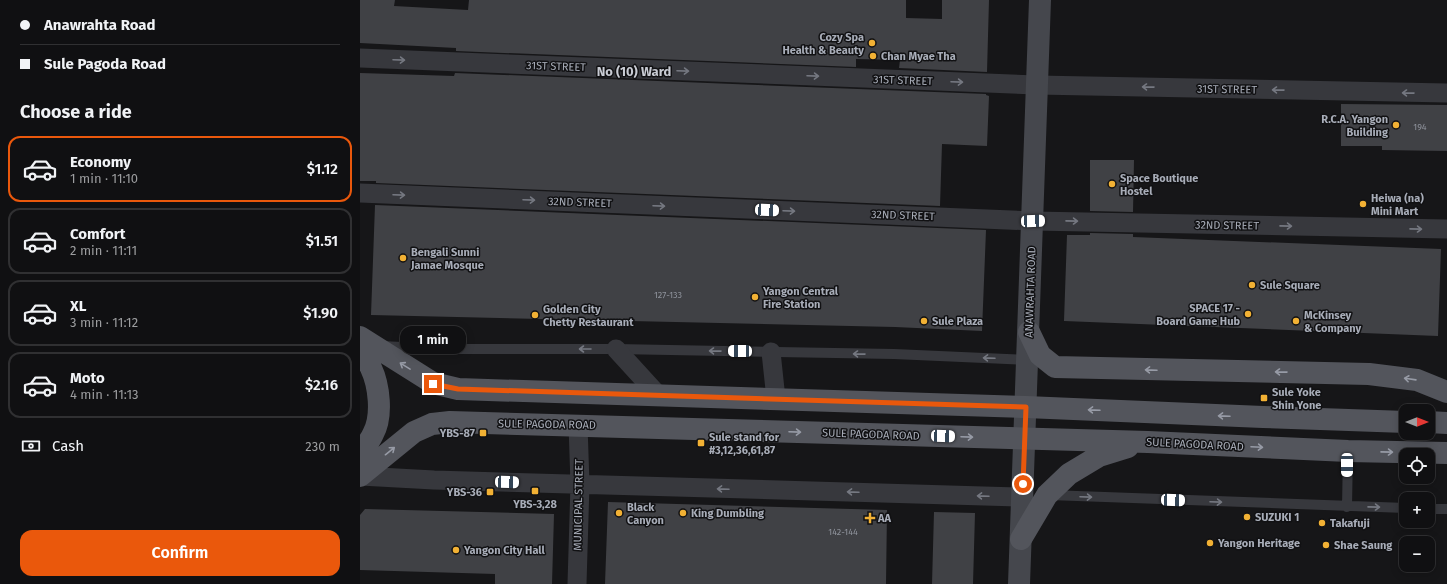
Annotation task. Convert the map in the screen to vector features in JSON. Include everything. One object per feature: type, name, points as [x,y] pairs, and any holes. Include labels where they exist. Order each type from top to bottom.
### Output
[{"type":"main road","name":"ANAWRAHTA ROAD","points":[[1019,584],[1040,0]]},
{"type":"main road","points":[[1029,332],[1040,355],[1055,367],[1369,374],[1417,380],[1447,392]]},
{"type":"main road","points":[[364,345],[433,384],[458,389],[1026,407],[1399,422]]},
{"type":"main road","points":[[360,455],[374,433],[378,416],[379,402],[376,382],[364,345]]},
{"type":"main road","name":"SULE PAGODA ROAD","points":[[360,476],[414,432],[432,424],[450,422],[1148,442],[1348,451],[1447,453]]},
{"type":"main road","points":[[1435,422],[1447,423]]},
{"type":"main road","points":[[1021,539],[1047,495],[1069,474],[1099,456],[1148,442]]},
{"type":"street","name":"31ST STREET","points":[[360,58],[1037,85],[1447,93]]},
{"type":"street","name":"32ND STREET","points":[[360,193],[1033,221],[1447,230]]},
{"type":"street","points":[[616,348],[658,395]]},
{"type":"street","points":[[771,352],[776,399]]},
{"type":"street","name":"MUNICIPAL STREET","points":[[577,584],[580,484],[578,425]]},
{"type":"street","points":[[360,476],[434,480],[1022,498]]},
{"type":"lane","points":[[364,345],[440,348],[616,348],[894,354],[1028,360]]},
{"type":"lane","points":[[1347,507],[1348,451]]},
{"type":"lane","points":[[1047,495],[1399,508]]},
{"type":"lane","points":[[1435,509],[1447,509]]},
{"type":"building","points":[[360,0],[395,0],[394,6],[468,10],[469,0],[906,0],[906,18],[942,19],[942,0],[989,0],[987,72],[899,68],[900,60],[856,59],[856,67],[456,51],[456,48],[360,43]]},
{"type":"building","points":[[360,73],[454,76],[455,73],[986,94],[989,96],[987,146],[942,144],[940,206],[376,183],[376,181],[360,181]]},
{"type":"building","points":[[1341,104],[1447,105],[1447,151],[1382,150],[1382,146],[1341,146]]},
{"type":"building","name":"Space Boutique Hostel","points":[[1090,160],[1134,160],[1133,212],[1090,211]]},
{"type":"building","points":[[375,205],[986,230],[982,331],[895,327],[371,315]]},
{"type":"building","name":"Sule Square","points":[[1090,233],[1133,234],[1133,237],[1441,249],[1438,336],[1064,321],[1067,235],[1090,235]]},
{"type":"building","points":[[608,502],[887,510],[886,584],[605,584]]},
{"type":"building","name":"Yangon City Hall","points":[[365,509],[554,514],[552,584],[495,584],[495,574],[360,570],[360,515]]},
{"type":"building","points":[[934,512],[975,513],[973,584],[932,584]]},
{"type":"place","name":"Cozy Spa Health & Beauty","points":[[872,43]]},
{"type":"place","name":"Chan Myae Tha","points":[[873,56]]},
{"type":"place","name":"R.C.A. Yangon Building","points":[[1396,125]]},
{"type":"place","name":"Space Boutique Hostel","points":[[1112,184]]},
{"type":"place","name":"Heiwa (na) Mini Mart","points":[[1363,204]]},
{"type":"place","name":"Bengali Sunni Jamae Mosque","points":[[403,258]]},
{"type":"place","name":"Sule Square","points":[[1252,285]]},
{"type":"place","name":"Yangon Central Fire Station","points":[[755,297]]},
{"type":"place","name":"SPACE 17 - Board Game Hub","points":[[1248,314]]},
{"type":"place","name":"Golden City Chetty Restaurant","points":[[535,315]]},
{"type":"place","name":"Sule Plaza","points":[[924,321]]},
{"type":"place","name":"McKinsey & Company","points":[[1296,321]]},
{"type":"place","name":"Sule Yoke Shin Yone","points":[[1264,398]]},
{"type":"place","name":"YBS-87","points":[[483,433]]},
{"type":"place","name":"Sule stand for #3,12,36,61,87","points":[[701,443]]},
{"type":"place","name":"YBS-3,28","points":[[535,491]]},
{"type":"place","name":"YBS-36","points":[[490,492]]},
{"type":"place","name":"Black Canyon","points":[[619,513]]},
{"type":"place","name":"King Dumbling","points":[[683,513]]},
{"type":"place","name":"SUZUKI 1","points":[[1247,517]]},
{"type":"place","name":"AA","points":[[870,518]]},
{"type":"place","name":"Takafuji","points":[[1322,523]]},
{"type":"place","name":"Yangon Heritage","points":[[1210,543]]},
{"type":"place","name":"Shae Saung","points":[[1326,545]]},
{"type":"place","name":"Yangon City Hall","points":[[456,550]]},
{"type":"district","name":"No (10) Ward","points":[[634,71]]},
{"type":"route","points":[[433,384],[458,389],[1026,407],[1023,484]]}]
